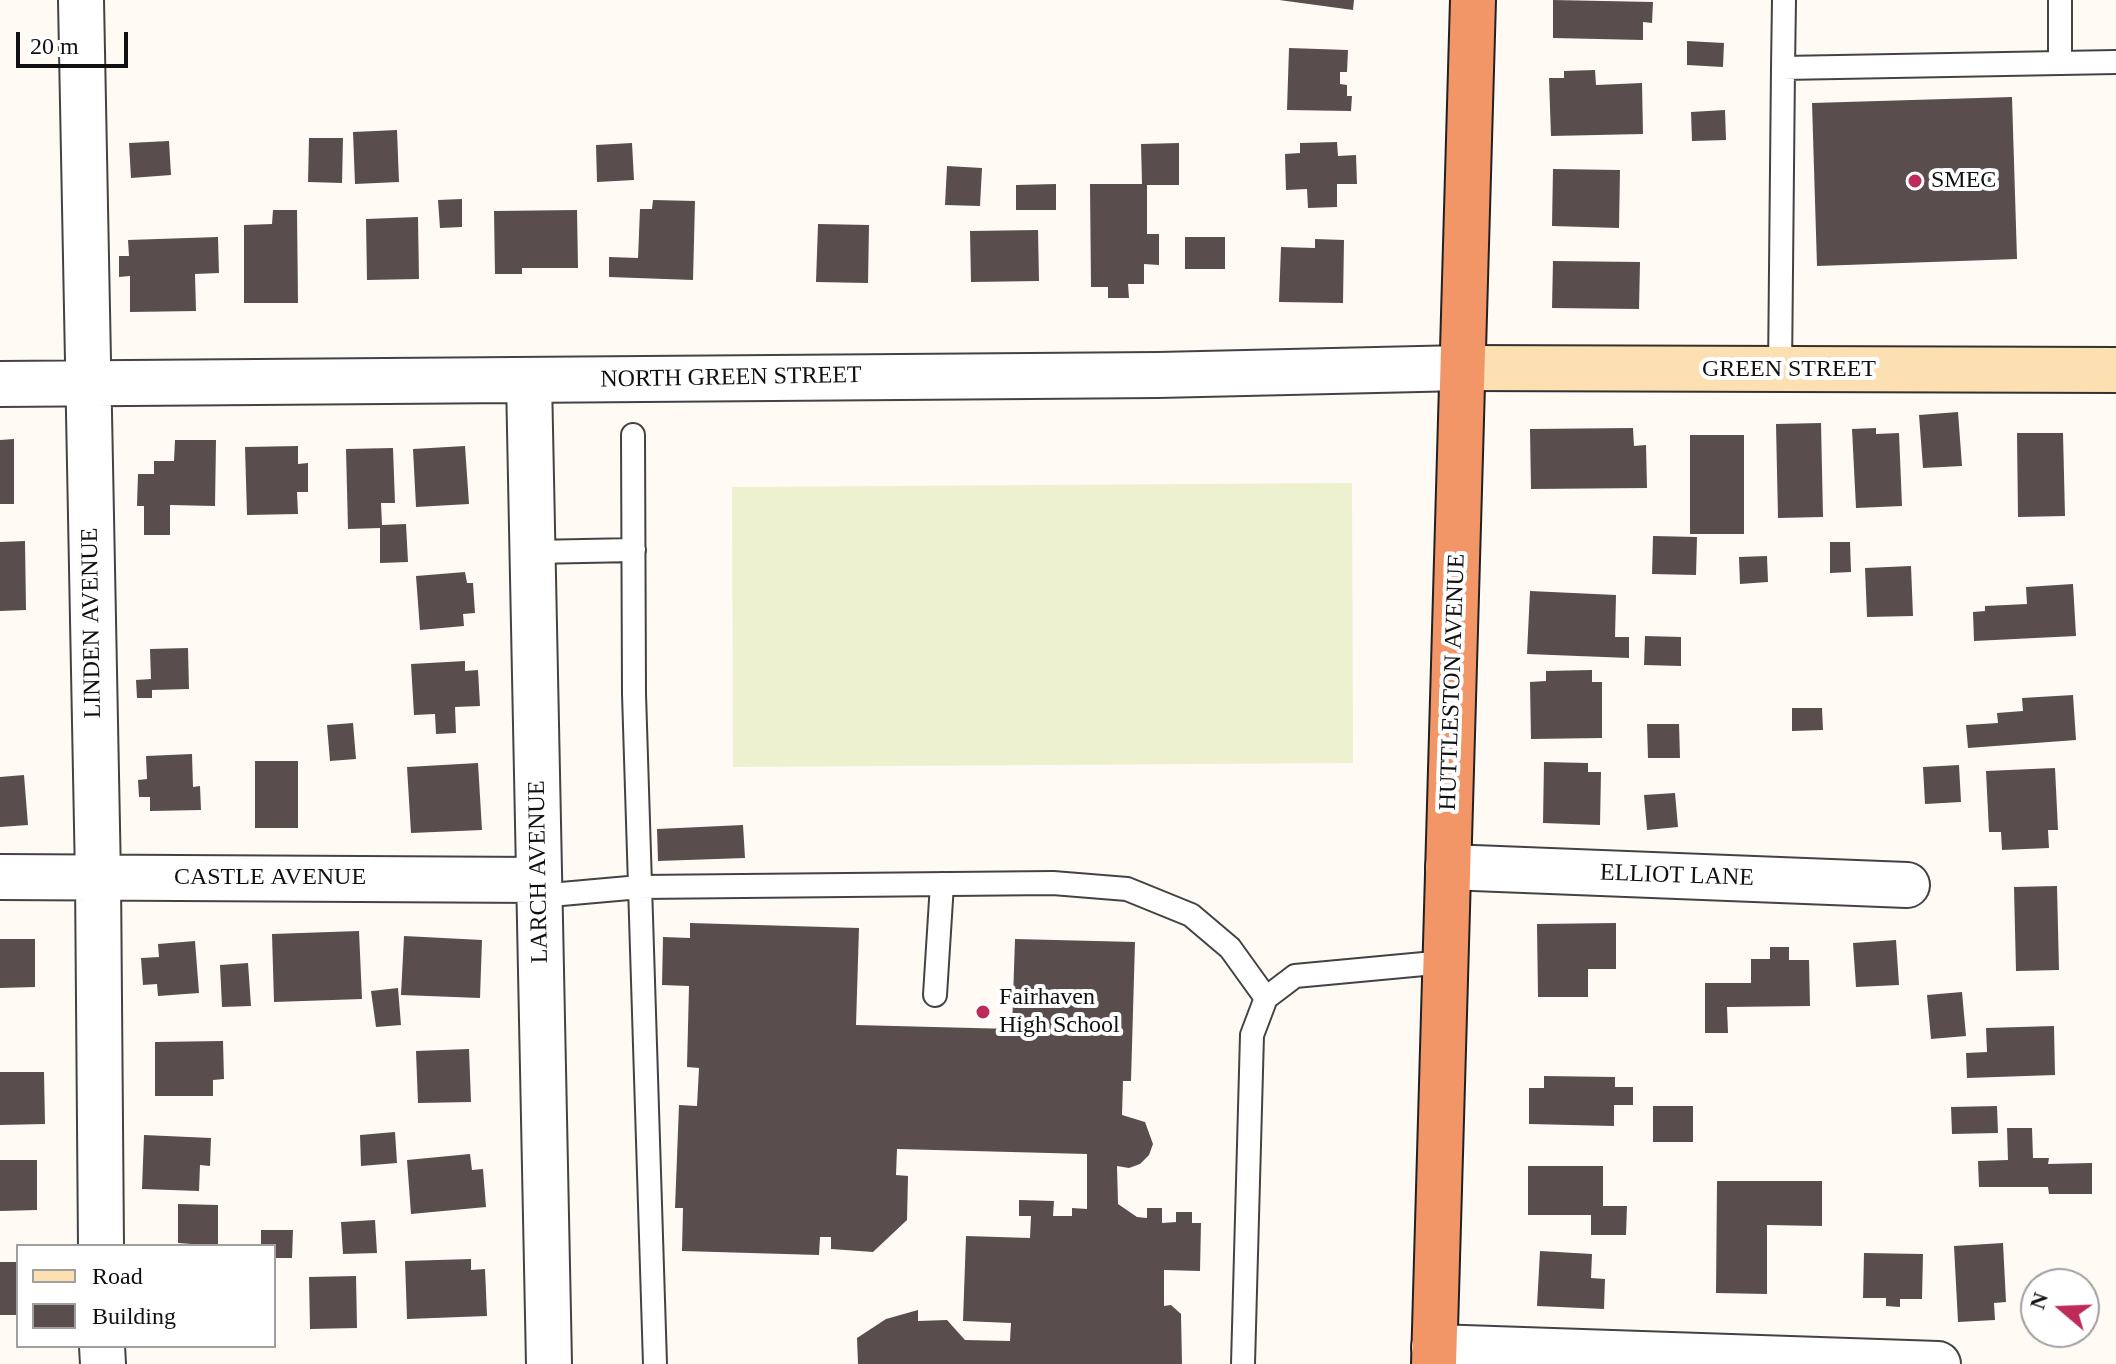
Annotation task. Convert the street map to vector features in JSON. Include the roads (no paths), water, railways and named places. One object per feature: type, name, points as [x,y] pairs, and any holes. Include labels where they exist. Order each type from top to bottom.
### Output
[{"type":"highway","name":"HUTTLESTON AVENUE","points":[[1434,1356],[1473,0]]},
{"type":"main road","name":"GREEN STREET","points":[[1463,368],[2116,370]]},
{"type":"street","name":"LINDEN AVENUE","points":[[81,0],[98,877],[101,1244]]},
{"type":"street","name":"NORTH GREEN STREET","points":[[0,384],[1173,375],[1463,368]]},
{"type":"street","name":"LARCH AVENUE","points":[[529,380],[549,1364]]},
{"type":"street","name":"ELLIOT LANE","points":[[1448,867],[1907,885]]},
{"type":"street","name":"CASTLE AVENUE","points":[[0,877],[539,888]]},
{"type":"street","points":[[1434,1356],[1938,1364]]},
{"type":"lane","points":[[1780,371],[1784,0]]},
{"type":"lane","points":[[2060,0],[2060,63]]},
{"type":"lane","points":[[1783,68],[2116,62]]},
{"type":"lane","points":[[633,435],[640,887],[655,1364]]},
{"type":"lane","points":[[533,552],[634,550]]},
{"type":"lane","points":[[539,888],[1053,883],[1127,889],[1191,915],[1230,948],[1266,998]]},
{"type":"lane","points":[[935,995],[942,884]]},
{"type":"lane","points":[[1243,1364],[1252,1035],[1266,998],[1295,976],[1445,962]]},
{"type":"place","name":"SMEC","points":[[1915,181]]},
{"type":"place","name":"Fairhaven High School","points":[[983,1012]]}]
